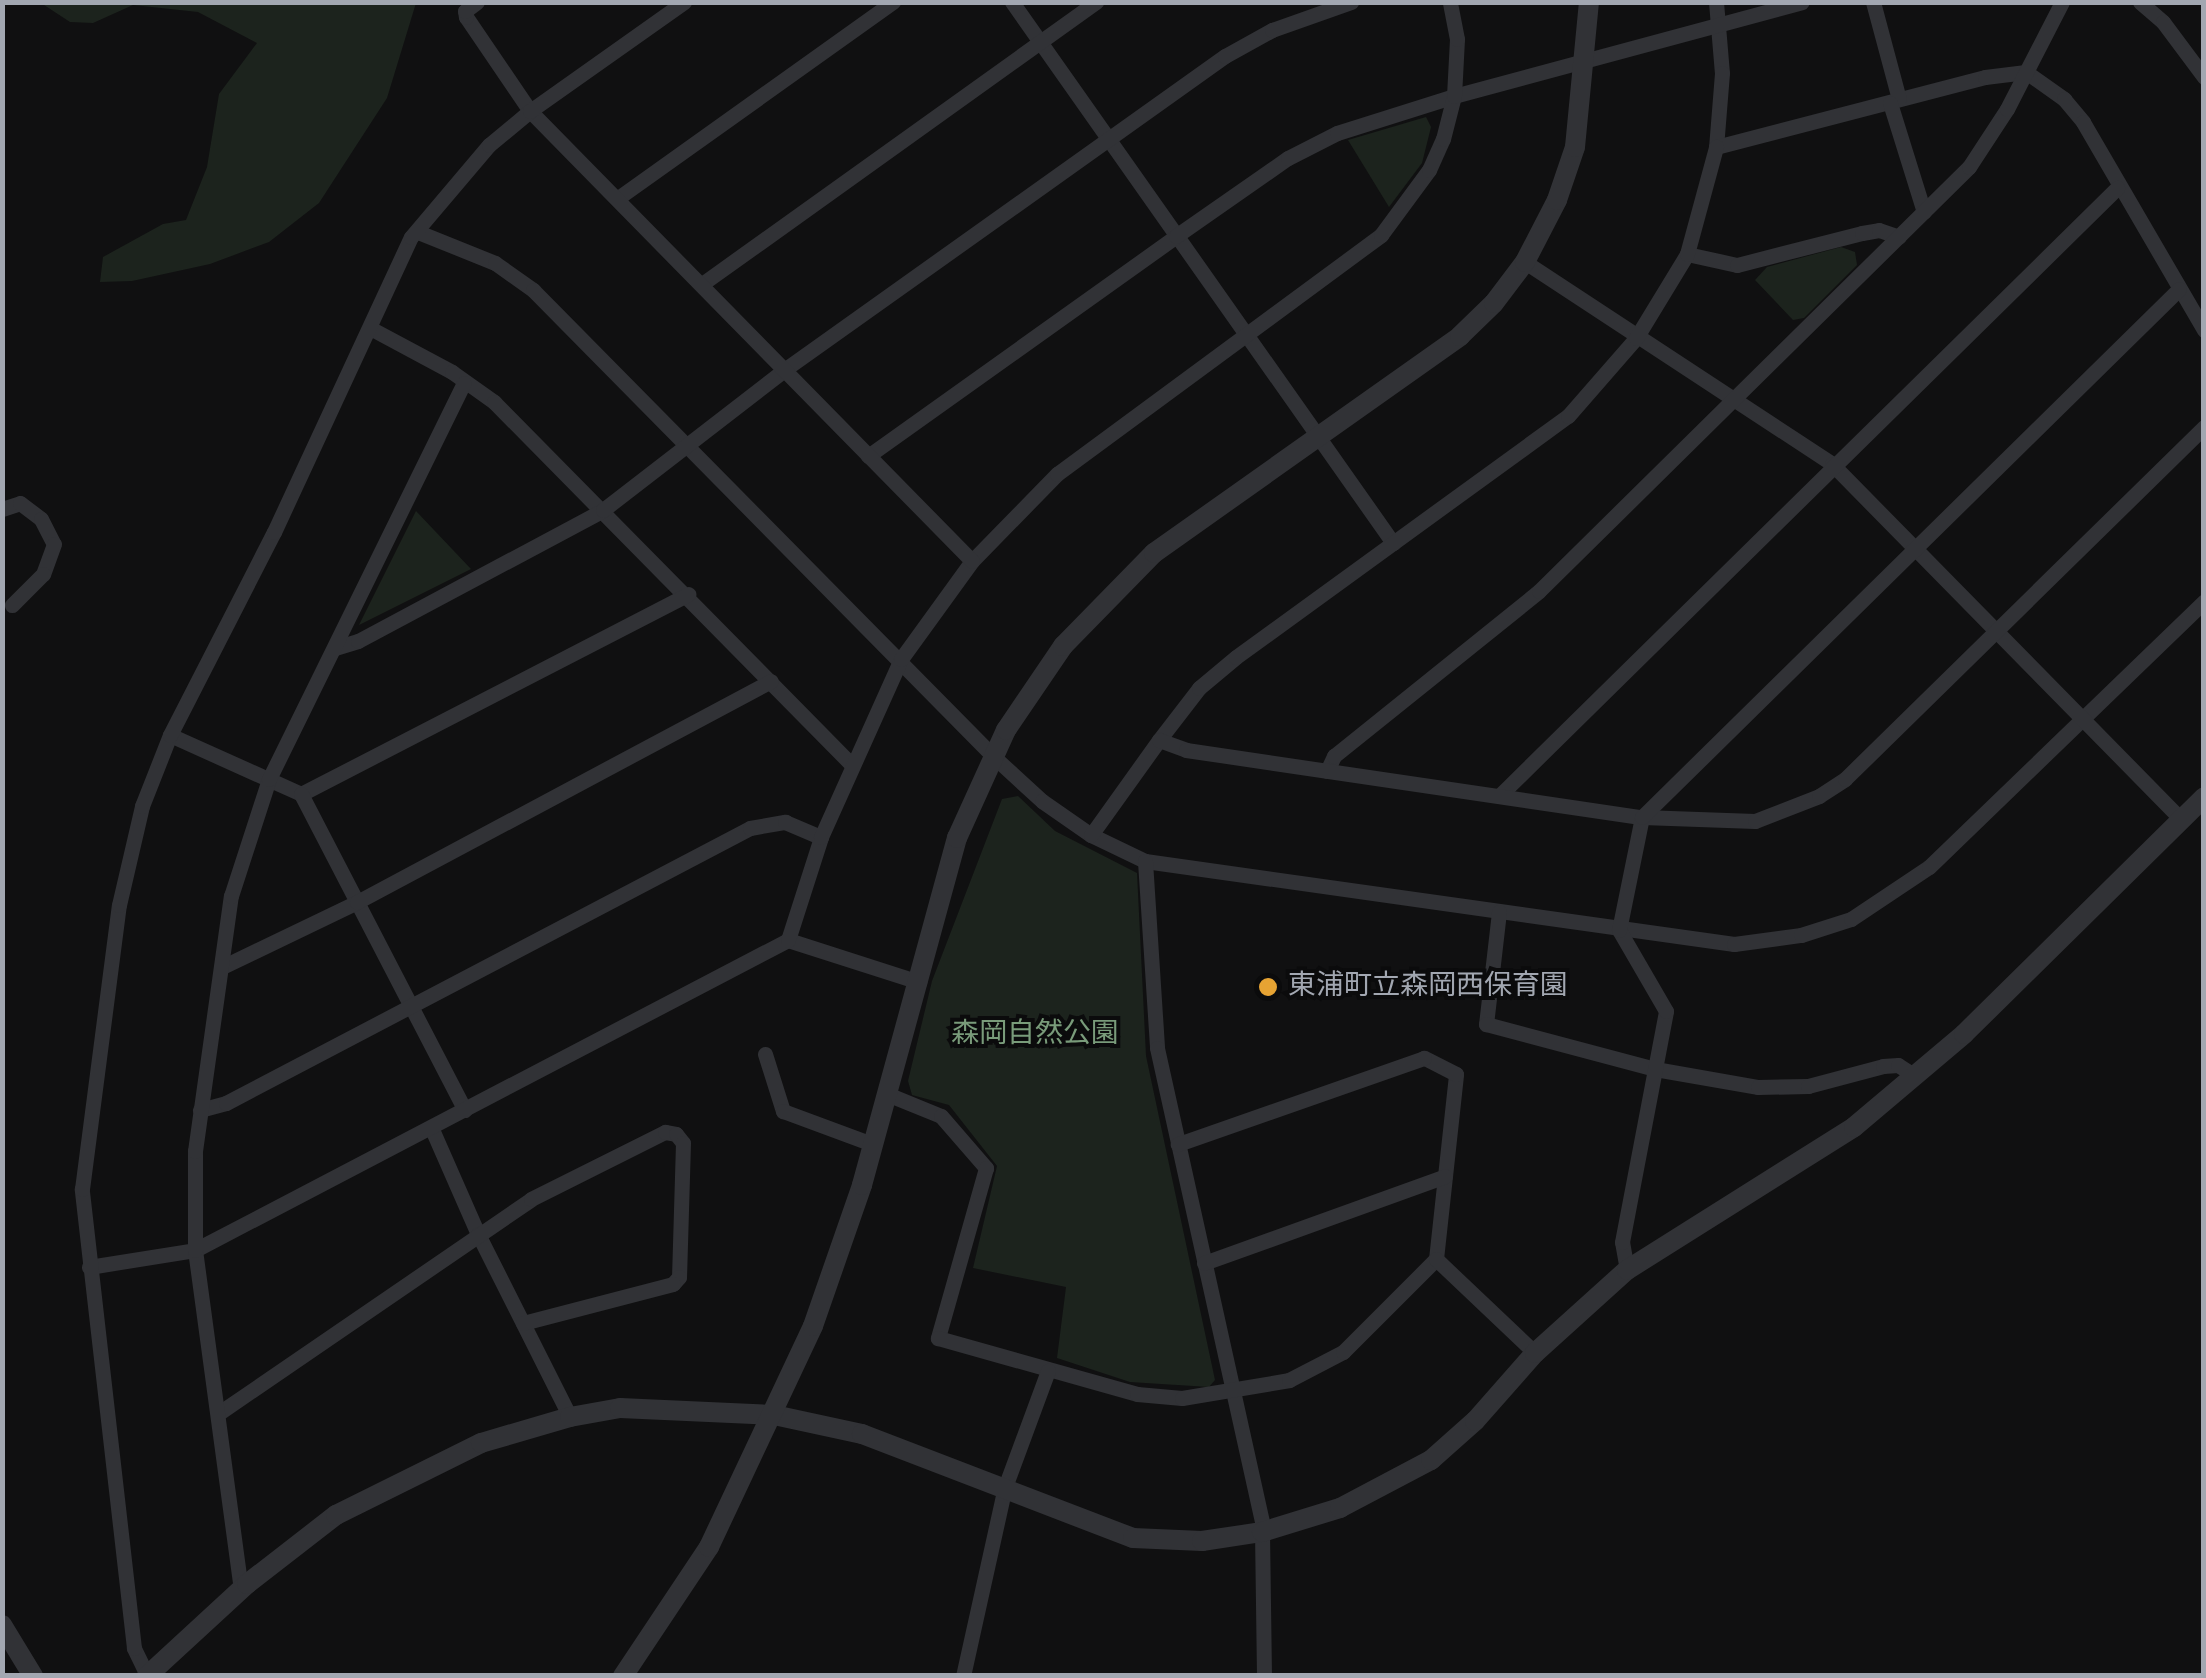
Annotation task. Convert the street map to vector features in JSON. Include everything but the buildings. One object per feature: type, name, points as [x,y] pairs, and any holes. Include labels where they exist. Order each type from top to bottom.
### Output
[{"type":"street","points":[[477,2],[465,11],[466,17],[530,111],[972,561]]},
{"type":"street","points":[[684,2],[530,111],[465,172],[410,237],[274,532],[170,736],[142,806],[118,905],[82,1189],[134,1648],[147,1675],[241,1590],[336,1515],[481,1443],[570,1417],[620,1408],[774,1414],[862,1434],[1133,1538],[1202,1541],[1263,1532],[1340,1508],[1430,1460],[1476,1421],[1534,1353],[1627,1270],[1854,1127],[1989,1010],[2204,797]]},
{"type":"street","points":[[618,198],[893,2]]},
{"type":"street","points":[[1012,2],[1393,543]]},
{"type":"street","points":[[702,284],[1096,2]]},
{"type":"street","points":[[335,648],[358,641],[603,510],[784,370],[1225,56],[1272,30],[1351,2]]},
{"type":"street","points":[[89,1267],[195,1250],[788,940],[821,837],[901,659],[972,561],[1057,474],[1382,235],[1429,170],[1454,96],[1458,39],[1450,2]]},
{"type":"street","points":[[623,1676],[709,1547],[774,1414],[840,1254],[957,838],[993,756],[1035,684],[1092,612],[1154,553],[1460,336],[1525,262],[1556,200],[1575,147],[1590,2]]},
{"type":"street","points":[[1092,835],[1198,688],[1568,416],[1636,338],[1688,254],[1716,147],[1722,73],[1716,2]]},
{"type":"street","points":[[868,456],[1288,158],[1337,133],[1454,96],[1802,2]]},
{"type":"street","points":[[1873,2],[1924,212]]},
{"type":"street","points":[[1327,771],[1334,756],[1539,591],[1969,167],[2026,72],[2062,2]]},
{"type":"street","points":[[2140,2],[2163,22],[2204,77]]},
{"type":"street","points":[[1716,147],[1985,76],[2026,72],[2064,99],[2083,122],[2204,330]]},
{"type":"street","points":[[1500,795],[1832,464],[2118,188]]},
{"type":"street","points":[[1688,254],[1737,265],[1879,230],[1899,237]]},
{"type":"street","points":[[418,232],[495,263],[533,290],[993,756],[1042,801],[1092,835],[1145,861],[1734,944],[1801,935],[1850,919],[1929,867],[2204,601]]},
{"type":"street","points":[[1525,262],[1832,464],[2084,715],[2182,819]]},
{"type":"street","points":[[1627,1270],[1622,1242],[1666,1011],[1619,930],[1642,817],[2179,289]]},
{"type":"street","points":[[370,328],[494,402],[688,594],[851,764]]},
{"type":"street","points":[[241,1590],[195,1250],[195,1151],[241,856],[269,779],[464,383]]},
{"type":"street","points":[[1159,740],[1186,750],[1642,817],[1755,821],[1819,796],[1869,757],[2204,427]]},
{"type":"street","points":[[2,510],[20,504],[41,520],[54,544],[44,574],[12,605]]},
{"type":"street","points":[[301,794],[688,594]]},
{"type":"street","points":[[222,966],[357,902],[771,681]]},
{"type":"street","points":[[170,736],[301,794],[465,1110]]},
{"type":"street","points":[[200,1110],[226,1103],[750,828],[785,822],[821,837]]},
{"type":"street","points":[[1145,861],[1157,1048],[1263,1532],[1264,1676]]},
{"type":"street","points":[[1499,912],[1486,1024],[1655,1070],[1770,1088],[1808,1086],[1884,1066],[1898,1065],[1914,1076]]},
{"type":"street","points":[[788,940],[919,982]]},
{"type":"street","points":[[766,1054],[783,1111],[872,1144]]},
{"type":"street","points":[[887,1094],[940,1116],[986,1168],[938,1338],[1137,1394],[1182,1398],[1231,1393],[1289,1380],[1343,1352],[1436,1259],[1456,1074],[1424,1058],[1178,1144]]},
{"type":"street","points":[[430,1127],[478,1234],[570,1417]]},
{"type":"street","points":[[219,1414],[531,1199],[666,1132],[676,1134],[682,1144],[679,1277],[673,1284],[522,1324]]},
{"type":"street","points":[[1204,1262],[1445,1176]]},
{"type":"street","points":[[1436,1259],[1534,1353]]},
{"type":"street","points":[[963,1676],[1006,1487],[1048,1372]]},
{"type":"street","points":[[2,1625],[33,1676]]},
{"type":"green space","points":[[41,3],[416,3],[387,98],[319,203],[269,242],[210,264],[132,281],[100,282],[103,257],[163,224],[186,220],[207,167],[219,94],[257,43],[198,12],[133,5],[93,23],[70,22]]},
{"type":"green space","points":[[1426,117],[1431,127],[1422,163],[1389,207],[1348,140]]},
{"type":"green space","points":[[1841,247],[1855,252],[1857,265],[1804,318],[1793,320],[1755,280],[1767,267]]},
{"type":"green space","points":[[416,511],[471,569],[359,625]]},
{"type":"green space","name":"森岡自然公園","points":[[1018,796],[1055,831],[1137,873],[1146,1056],[1215,1380],[1209,1387],[1130,1382],[1057,1358],[1066,1287],[973,1268],[997,1166],[949,1105],[912,1095],[908,1081],[932,981],[1002,799]]},
{"type":"place","name":"東浦町立森岡西保育園","points":[[1268,987]]}]
